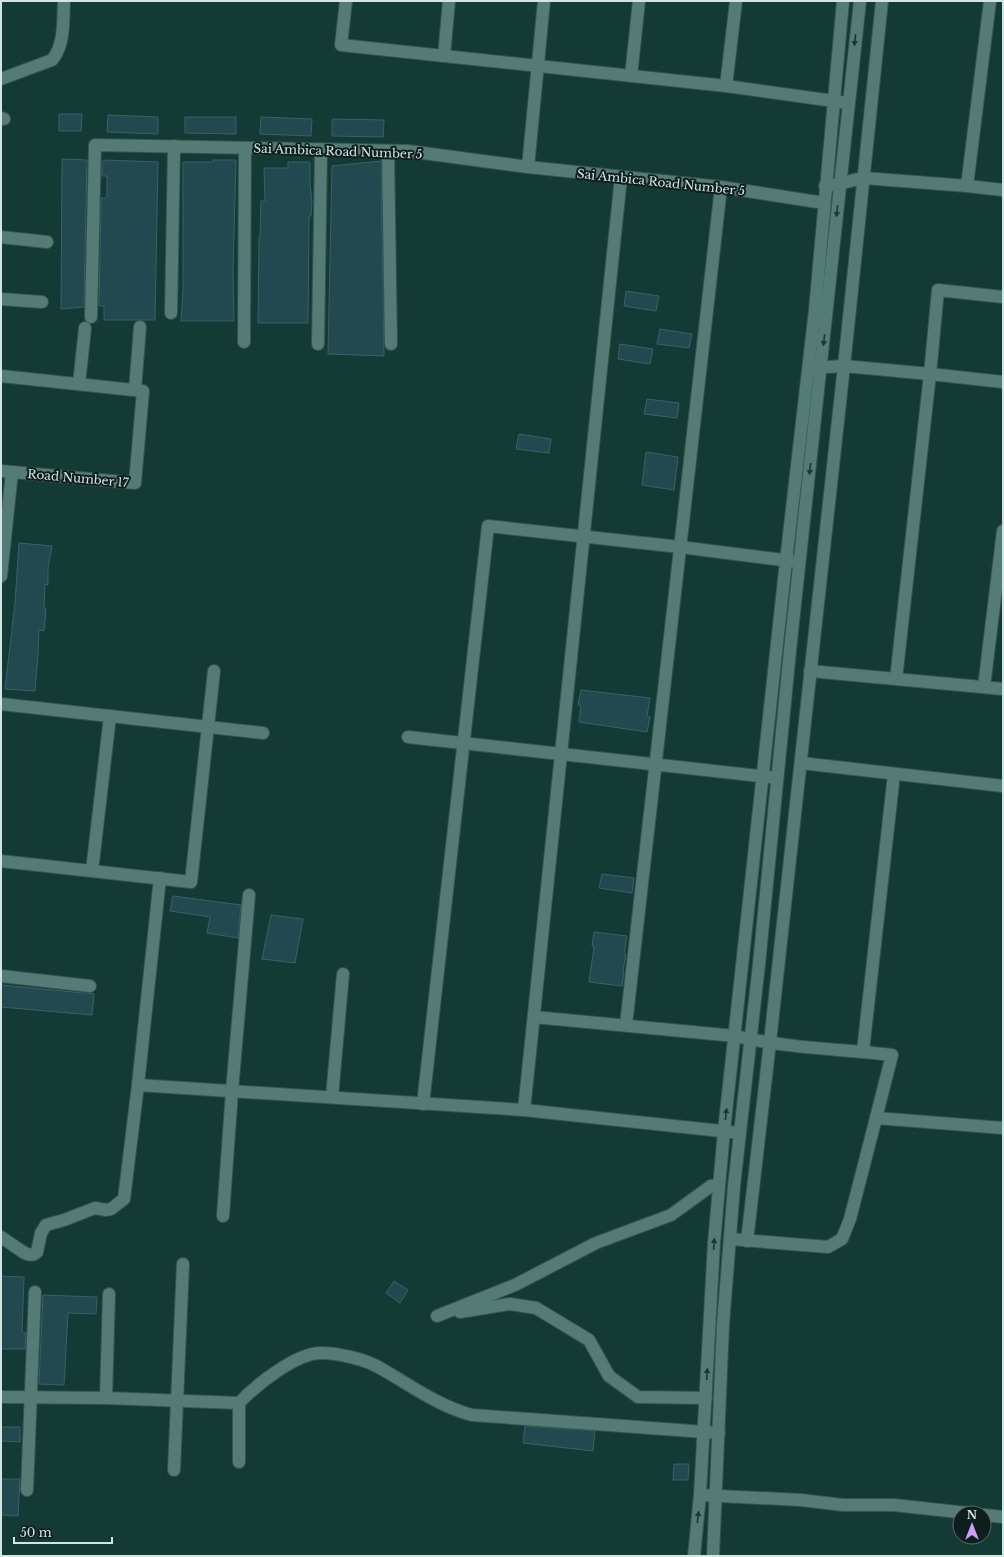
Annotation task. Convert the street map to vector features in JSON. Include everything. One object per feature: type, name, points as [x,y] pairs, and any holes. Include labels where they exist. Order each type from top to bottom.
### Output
[{"type":"street","points":[[1,78],[52,60],[57,54],[61,41],[64,1]]},
{"type":"street","points":[[346,1],[341,45],[726,86],[832,102],[848,103]]},
{"type":"street","points":[[444,56],[449,1]]},
{"type":"street","points":[[528,167],[544,1]]},
{"type":"street","points":[[631,76],[639,1]]},
{"type":"street","points":[[726,86],[736,1]]},
{"type":"street","points":[[694,1556],[704,1433],[714,1243],[724,1131],[808,368],[832,102],[843,1]]},
{"type":"street","points":[[713,1556],[723,1325],[734,1186],[799,562],[860,1]]},
{"type":"street","points":[[747,1241],[801,763],[882,1]]},
{"type":"street","points":[[967,186],[990,1]]},
{"type":"street","name":"Sai Ambica Road Number 5","points":[[79,384],[88,322],[95,145],[408,151],[528,167],[722,187],[824,203]]},
{"type":"street","points":[[171,313],[174,146]]},
{"type":"street","points":[[244,342],[246,148]]},
{"type":"street","points":[[318,344],[321,150]]},
{"type":"street","points":[[388,151],[391,344]]},
{"type":"street","points":[[524,1110],[621,177]]},
{"type":"street","points":[[825,186],[840,185],[854,179],[864,178],[1003,190]]},
{"type":"street","points":[[626,1025],[722,187]]},
{"type":"street","points":[[1,237],[47,242]]},
{"type":"street","points":[[896,679],[938,290],[1003,297]]},
{"type":"street","points":[[1,299],[42,302]]},
{"type":"street","points":[[1,376],[139,390],[140,327]]},
{"type":"street","points":[[808,368],[844,366],[1003,382]]},
{"type":"street","name":"Road Number 17","points":[[7,472],[135,483],[139,390]]},
{"type":"street","points":[[1,576],[7,472]]},
{"type":"street","points":[[423,1104],[488,526],[680,547],[799,562]]},
{"type":"street","points":[[984,687],[1003,531]]},
{"type":"street","points":[[1,861],[191,882],[214,671]]},
{"type":"street","points":[[810,671],[1003,689]]},
{"type":"street","points":[[1,704],[263,733]]},
{"type":"street","points":[[92,871],[110,716]]},
{"type":"street","points":[[408,737],[777,778]]},
{"type":"street","points":[[801,763],[1003,786]]},
{"type":"street","points":[[863,1051],[894,774]]},
{"type":"street","points":[[1,1237],[27,1254],[35,1254],[37,1252],[41,1233],[46,1225],[95,1208],[106,1210],[111,1209],[124,1199],[138,1085],[160,878]]},
{"type":"street","points":[[223,1216],[249,895]]},
{"type":"street","points":[[332,1097],[343,974]]},
{"type":"street","points":[[1,976],[90,986]]},
{"type":"street","points":[[534,1018],[626,1025],[735,1036],[750,1040],[892,1055],[850,1219],[842,1239],[828,1247],[730,1239]]},
{"type":"street","points":[[138,1085],[524,1110],[740,1133]]},
{"type":"street","points":[[876,1118],[1003,1128]]},
{"type":"street","points":[[706,1398],[638,1397],[609,1376],[589,1340],[536,1308],[510,1304],[437,1316],[515,1285],[596,1243],[671,1215],[712,1186],[734,1186]]},
{"type":"street","points":[[174,1470],[183,1264]]},
{"type":"street","points":[[27,1490],[32,1397],[35,1292]]},
{"type":"street","points":[[106,1398],[109,1294]]},
{"type":"street","points":[[239,1462],[239,1403],[256,1385],[268,1378],[282,1366],[320,1353],[352,1358],[378,1367],[436,1401],[455,1410],[472,1415],[719,1433]]},
{"type":"street","points":[[1,1397],[106,1398],[239,1403]]},
{"type":"street","points":[[700,1495],[801,1500],[843,1505],[894,1505],[952,1511]]},
{"type":"street","points":[[992,1516],[1003,1517]]},
{"type":"building","points":[[59,114],[82,114],[81,131],[59,131]]},
{"type":"building","points":[[108,115],[158,117],[158,134],[107,132]]},
{"type":"building","points":[[185,117],[236,117],[236,134],[185,133]]},
{"type":"building","points":[[261,117],[312,119],[311,136],[260,134]]},
{"type":"building","points":[[332,119],[384,120],[383,137],[332,136]]},
{"type":"building","points":[[62,159],[87,160],[84,307],[61,309]]},
{"type":"building","points":[[213,160],[236,160],[233,272],[234,321],[181,321],[183,289],[183,162],[213,162]]},
{"type":"building","points":[[102,161],[158,162],[155,320],[104,320],[104,306],[99,306],[101,198],[107,198],[107,176],[102,176]]},
{"type":"building","points":[[381,161],[384,356],[328,354],[332,166]]},
{"type":"building","points":[[288,162],[310,162],[312,202],[311,216],[309,216],[308,323],[258,323],[259,237],[261,201],[265,201],[264,168],[288,168]]},
{"type":"building","points":[[626,291],[659,296],[656,311],[624,306]]},
{"type":"building","points":[[660,329],[692,334],[689,348],[657,344]]},
{"type":"building","points":[[620,344],[653,349],[650,364],[618,359]]},
{"type":"building","points":[[647,399],[679,403],[677,418],[644,414]]},
{"type":"building","points":[[519,434],[551,439],[549,453],[516,449]]},
{"type":"building","points":[[646,452],[678,457],[674,490],[642,485]]},
{"type":"building","points":[[19,543],[52,546],[48,568],[48,585],[45,584],[44,609],[46,609],[44,631],[39,630],[35,691],[5,689],[15,603]]},
{"type":"building","points":[[581,690],[650,698],[647,716],[650,717],[647,732],[579,722],[581,706],[578,705]]},
{"type":"building","points":[[602,874],[634,878],[632,893],[599,888]]},
{"type":"building","points":[[173,896],[241,905],[238,938],[207,933],[210,917],[170,911]]},
{"type":"building","points":[[271,915],[303,919],[295,963],[262,959]]},
{"type":"building","points":[[594,932],[627,936],[622,986],[589,982],[594,947],[592,946]]},
{"type":"building","points":[[1,985],[94,994],[92,1015],[1,1007]]},
{"type":"building","points":[[1,1276],[24,1277],[22,1332],[26,1333],[25,1349],[1,1349]]},
{"type":"building","points":[[394,1281],[408,1290],[400,1303],[386,1293]]},
{"type":"building","points":[[43,1295],[97,1297],[96,1314],[68,1313],[64,1385],[39,1384]]},
{"type":"building","points":[[525,1426],[595,1431],[593,1451],[523,1443]]},
{"type":"building","points":[[1,1427],[20,1427],[20,1442],[1,1441]]},
{"type":"building","points":[[674,1464],[689,1464],[688,1480],[673,1480]]},
{"type":"building","points":[[1,1479],[20,1479],[18,1516],[1,1515]]}]
